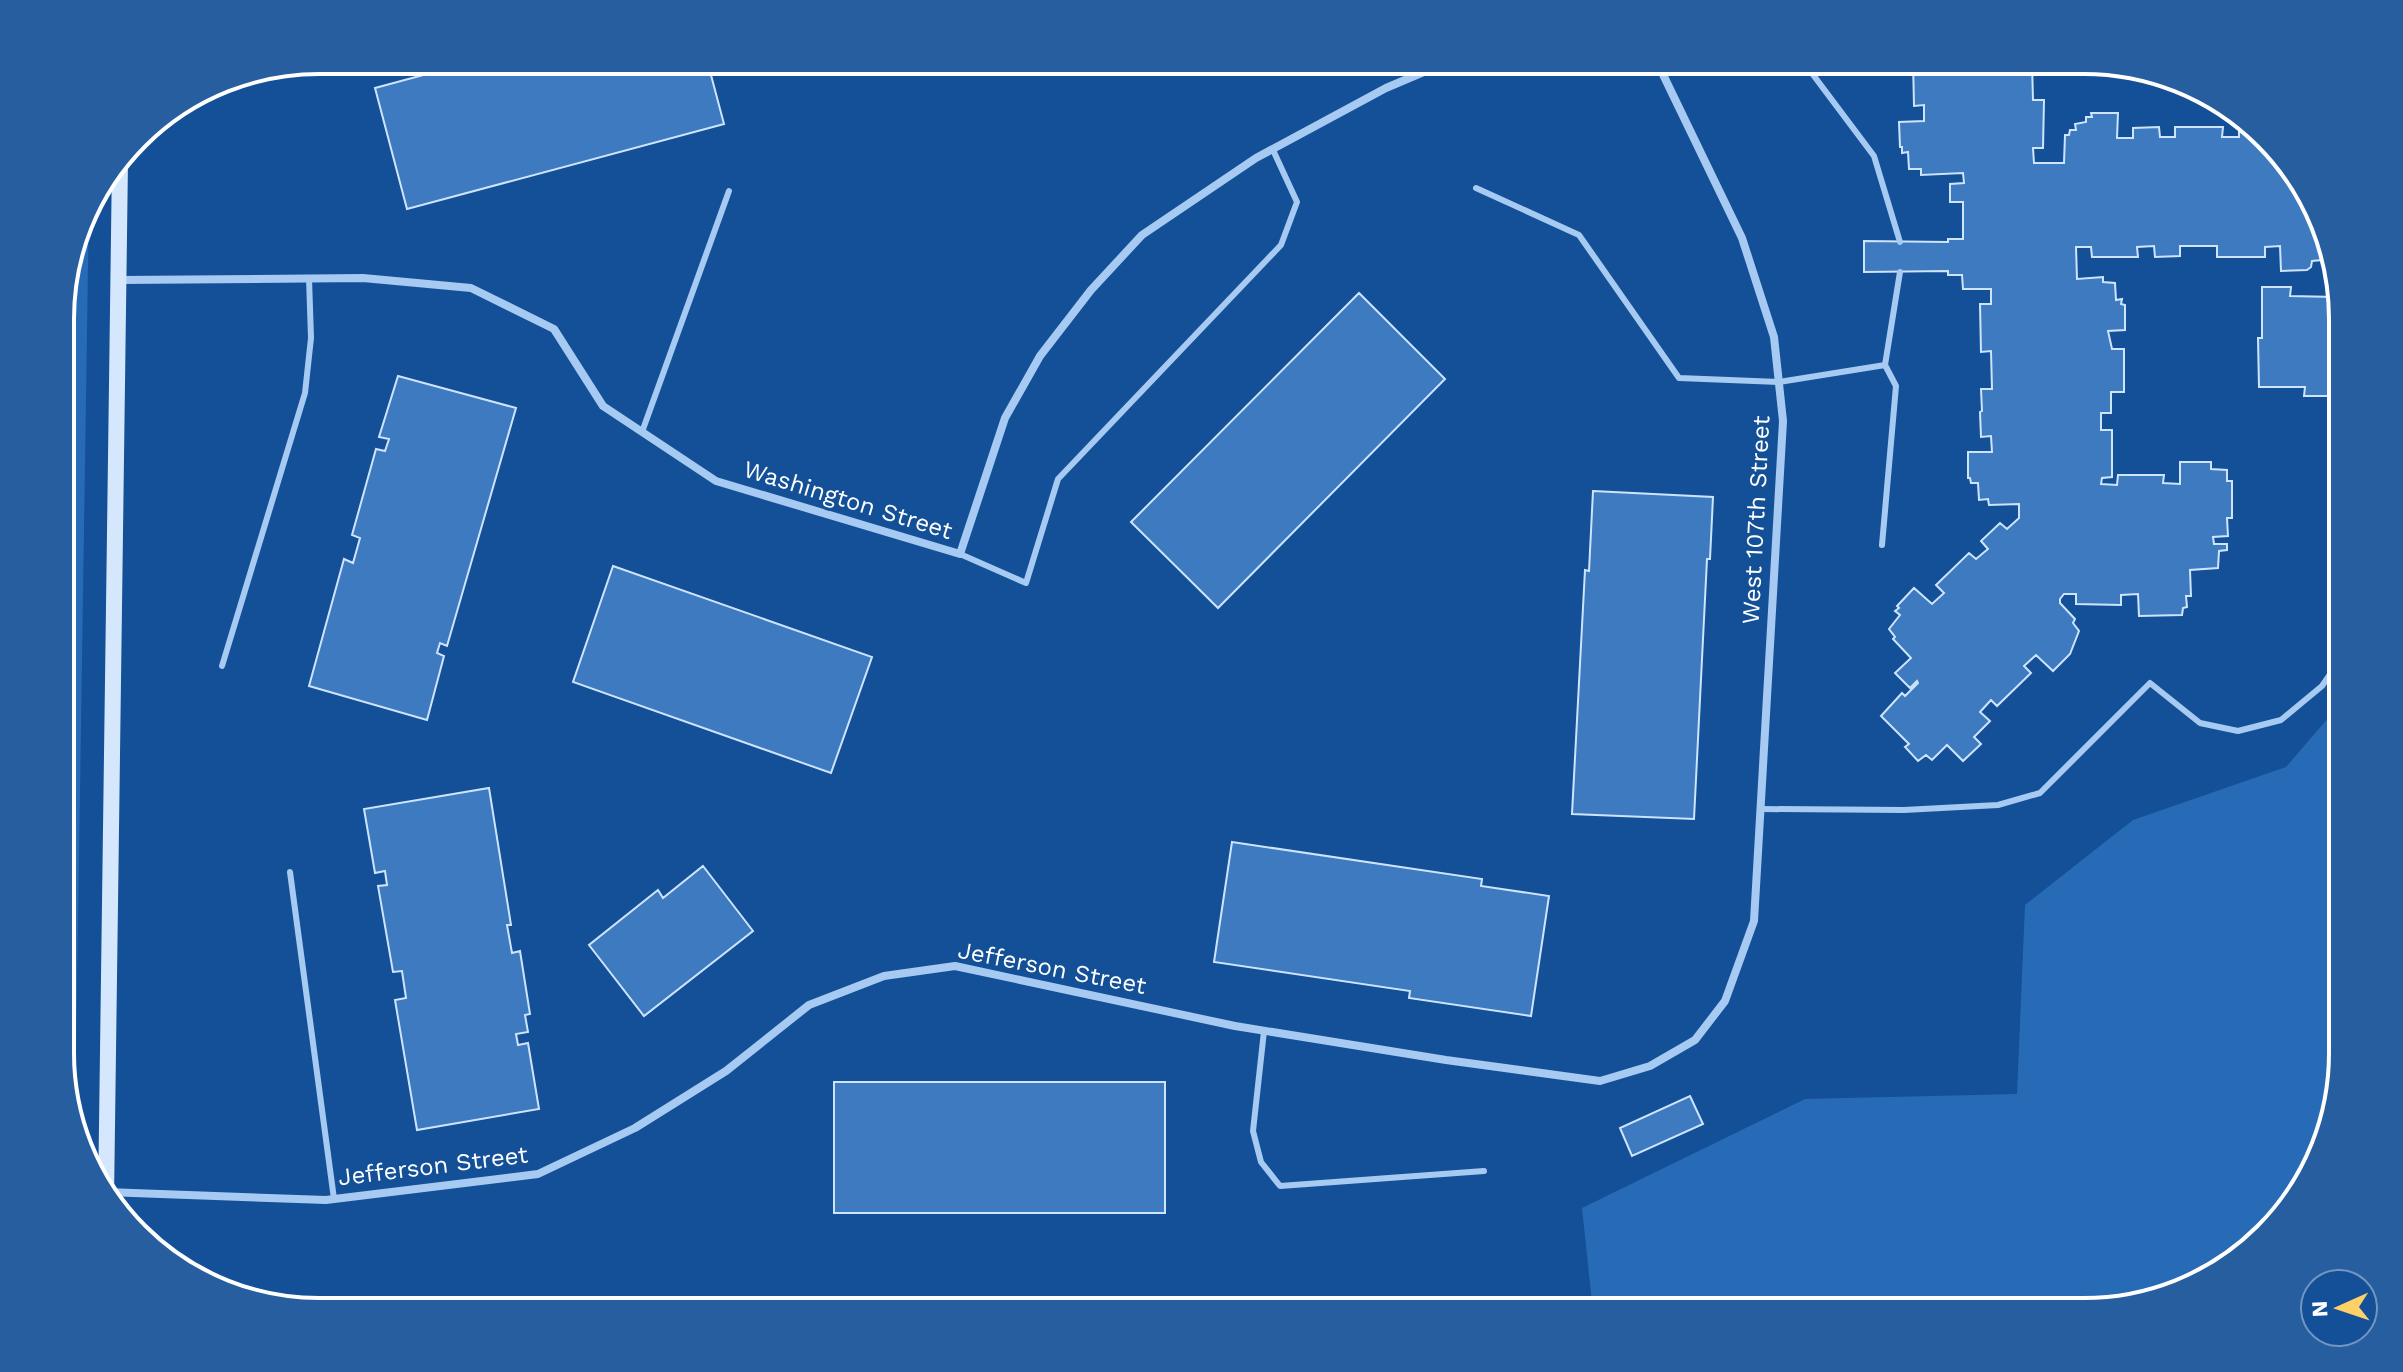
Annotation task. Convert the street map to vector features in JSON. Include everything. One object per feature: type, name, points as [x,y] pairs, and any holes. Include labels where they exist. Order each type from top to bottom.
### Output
[{"type":"street","name":"Washington Street","points":[[119,280],[363,278],[471,288],[554,329],[603,406],[716,481],[960,554],[1005,418],[1040,356],[1091,290],[1142,235],[1256,158],[1386,88],[1418,74]]},
{"type":"street","name":"West 107th Street","points":[[1663,74],[1742,238],[1774,337],[1783,421],[1754,921],[1725,1001]]},
{"type":"street","points":[[106,1175],[120,177]]},
{"type":"street","name":"Jefferson Street","points":[[121,1196],[334,1199],[538,1174],[635,1128],[713,1079],[809,1005],[884,976],[955,966],[1264,1031],[1600,1081],[1650,1066],[1695,1040],[1725,1001]]},
{"type":"lane","points":[[1813,74],[1874,156],[1900,242]]},
{"type":"lane","points":[[960,554],[1026,583],[1058,479],[1281,245],[1297,202],[1273,150]]},
{"type":"lane","points":[[1476,188],[1579,235],[1679,378],[1779,382],[1885,365]]},
{"type":"lane","points":[[642,432],[729,191]]},
{"type":"lane","points":[[1882,545],[1896,386],[1885,365],[1900,272]]},
{"type":"lane","points":[[222,666],[305,393],[311,338],[309,278]]},
{"type":"lane","points":[[1761,809],[1904,810],[1998,805],[2040,793],[2150,683],[2200,723],[2238,731],[2281,720],[2322,686],[2328,677]]},
{"type":"lane","points":[[290,872],[334,1199]]},
{"type":"lane","points":[[1264,1031],[1253,1131],[1261,1162],[1280,1186],[1484,1171]]},
{"type":"shaded area","points":[[88,236],[76,1079],[74,319],[76,287]]},
{"type":"shaded area","points":[[2328,718],[2328,1069],[2316,1132],[2296,1176],[2257,1226],[2233,1247],[2207,1265],[2178,1279],[2148,1290],[2100,1297],[1591,1297],[1582,1208],[1805,1099],[2017,1094],[2025,905],[2133,820],[2286,767]]},
{"type":"building","points":[[1913,74],[2032,74],[2033,100],[2044,100],[2043,148],[2033,148],[2034,163],[2064,163],[2065,135],[2069,135],[2070,130],[2076,130],[2075,124],[2092,117],[2091,113],[2118,113],[2117,138],[2133,138],[2133,128],[2159,127],[2160,137],[2175,137],[2175,127],[2223,127],[2222,137],[2239,137],[2239,130],[2278,170],[2296,196],[2316,240],[2321,260],[2312,261],[2307,270],[2281,271],[2280,246],[2265,247],[2265,257],[2217,257],[2217,246],[2180,246],[2180,256],[2155,257],[2154,246],[2137,247],[2138,257],[2092,257],[2091,247],[2076,247],[2077,279],[2103,277],[2103,282],[2115,283],[2116,300],[2122,299],[2121,304],[2125,305],[2125,330],[2108,331],[2112,349],[2124,349],[2124,392],[2111,392],[2111,413],[2101,413],[2101,430],[2112,430],[2112,477],[2102,478],[2101,484],[2117,485],[2118,475],[2164,475],[2163,483],[2180,484],[2180,462],[2211,462],[2211,469],[2227,470],[2227,481],[2232,481],[2232,518],[2227,518],[2228,536],[2213,537],[2214,544],[2227,544],[2227,550],[2219,551],[2218,568],[2190,570],[2191,596],[2186,596],[2187,607],[2183,608],[2182,615],[2139,616],[2138,594],[2121,595],[2121,605],[2076,604],[2076,594],[2064,594],[2060,603],[2075,619],[2073,623],[2079,631],[2070,654],[2053,671],[2036,655],[2024,666],[2031,673],[1997,706],[1991,700],[1980,712],[1990,721],[1974,737],[1981,744],[1963,761],[1947,745],[1932,760],[1926,755],[1918,761],[1905,747],[1909,744],[1881,716],[1902,693],[1905,696],[1918,683],[1910,688],[1895,673],[1911,658],[1893,639],[1895,637],[1889,629],[1900,615],[1895,611],[1899,608],[1897,606],[1914,588],[1932,604],[1944,593],[1936,585],[1969,553],[1976,559],[1988,549],[1981,541],[2000,523],[2007,529],[2019,518],[2019,504],[1989,505],[1988,499],[1979,500],[1978,483],[1971,483],[1968,478],[1968,452],[1992,452],[1991,436],[1981,437],[1980,412],[1981,389],[1992,389],[1991,351],[1981,352],[1980,304],[1991,304],[1991,289],[1963,289],[1962,275],[1948,275],[1948,271],[1864,272],[1864,241],[1948,242],[1948,239],[1963,239],[1963,202],[1950,202],[1950,184],[1964,183],[1963,173],[1921,175],[1921,169],[1909,169],[1908,152],[1902,153],[1899,122],[1924,121],[1924,105],[1914,106]]},
{"type":"building","points":[[424,75],[711,75],[724,124],[407,209],[375,88]]},
{"type":"building","points":[[2262,287],[2291,287],[2290,296],[2327,297],[2328,396],[2304,396],[2305,387],[2259,387],[2258,338],[2262,338]]},
{"type":"building","points":[[1359,293],[1445,379],[1218,608],[1131,522]]},
{"type":"building","points":[[398,376],[516,408],[447,646],[440,643],[437,653],[444,656],[427,720],[309,686],[344,559],[353,563],[360,538],[352,535],[376,449],[385,451],[389,439],[379,437]]},
{"type":"building","points":[[1593,491],[1713,497],[1694,819],[1572,814],[1585,570],[1589,571]]},
{"type":"building","points":[[613,566],[872,657],[831,773],[573,682]]},
{"type":"building","points":[[489,788],[511,925],[507,925],[512,953],[520,951],[530,1014],[525,1015],[528,1032],[516,1034],[518,1045],[528,1043],[539,1109],[417,1130],[395,1000],[406,998],[402,971],[393,972],[378,886],[387,885],[385,871],[375,873],[364,809]]},
{"type":"building","points":[[1232,842],[1482,879],[1481,886],[1549,896],[1531,1016],[1409,998],[1410,991],[1214,962]]},
{"type":"building","points":[[703,866],[753,931],[644,1016],[589,945],[658,890],[663,898]]},
{"type":"building","points":[[834,1082],[1165,1082],[1165,1213],[834,1213]]},
{"type":"building","points":[[1690,1096],[1703,1124],[1632,1156],[1620,1128]]}]
